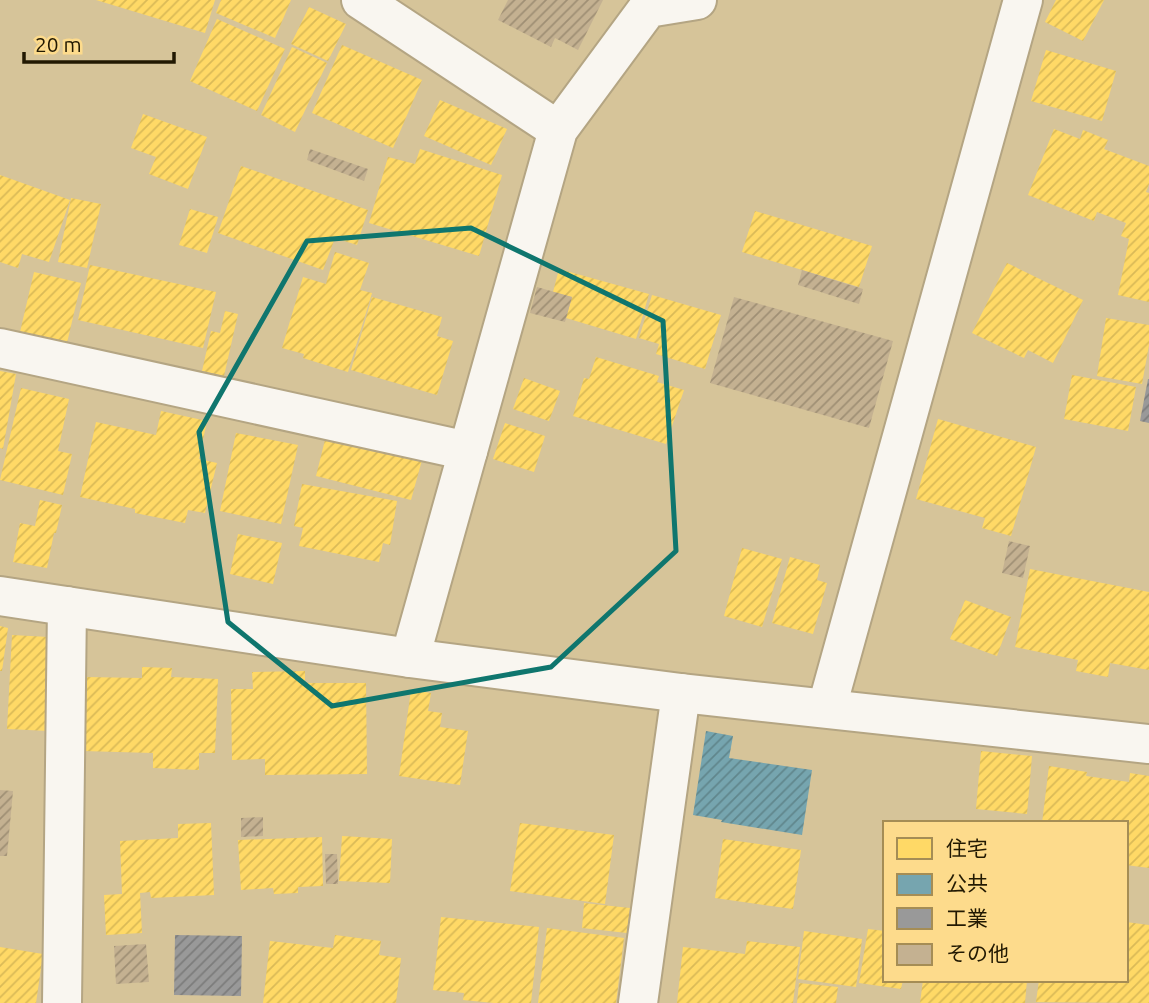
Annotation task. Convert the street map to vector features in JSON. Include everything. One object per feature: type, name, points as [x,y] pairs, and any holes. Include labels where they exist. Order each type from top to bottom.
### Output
[{"type":"street","points":[[361,0],[558,131]]},
{"type":"street","points":[[410,659],[558,131],[648,8],[697,0]]},
{"type":"street","points":[[827,708],[1023,0]]},
{"type":"street","points":[[0,348],[468,452]]},
{"type":"street","points":[[0,596],[410,659],[1149,744]]},
{"type":"street","points":[[62,1003],[67,606]]},
{"type":"street","points":[[638,1003],[681,692]]},
{"type":"highlighted area","points":[[471,228],[663,321],[676,551],[551,667],[332,706],[228,622],[199,432],[307,241]]},
{"type":"building: 住宅","points":[[96,0],[215,0],[205,33]]},
{"type":"building: 住宅","points":[[221,0],[291,0],[275,38],[216,13]]},
{"type":"building: 住宅","points":[[1056,0],[1104,0],[1083,41],[1045,22]]},
{"type":"building: 住宅","points":[[309,7],[346,24],[328,61],[291,44]]},
{"type":"building: 住宅","points":[[217,19],[285,49],[257,111],[190,81]]},
{"type":"building: 住宅","points":[[342,45],[422,80],[393,148],[312,113]]},
{"type":"building: 住宅","points":[[292,47],[327,63],[295,132],[261,115]]},
{"type":"building: 住宅","points":[[1046,50],[1116,71],[1102,121],[1031,101]]},
{"type":"building: 住宅","points":[[440,100],[507,129],[491,165],[424,136]]},
{"type":"building: 住宅","points":[[143,114],[207,137],[188,189],[149,174],[156,157],[131,148]]},
{"type":"building: 住宅","points":[[1054,129],[1080,139],[1083,130],[1108,140],[1104,149],[1149,166],[1146,192],[1149,193],[1149,302],[1118,295],[1129,239],[1121,236],[1126,223],[1097,212],[1094,221],[1028,195]]},
{"type":"building: 住宅","points":[[420,149],[502,175],[479,256],[369,223],[388,157],[415,164]]},
{"type":"building: 住宅","points":[[241,166],[368,210],[357,245],[335,238],[323,270],[218,233]]},
{"type":"building: 住宅","points":[[0,175],[70,200],[49,262],[22,254],[18,268],[0,262]]},
{"type":"building: 住宅","points":[[71,198],[101,204],[87,268],[58,262]]},
{"type":"building: 住宅","points":[[190,209],[218,217],[207,253],[179,245]]},
{"type":"building: 住宅","points":[[755,211],[872,246],[859,287],[742,252]]},
{"type":"building: 住宅","points":[[335,252],[369,263],[360,290],[372,293],[348,372],[303,358],[304,354],[282,348],[303,277],[326,284]]},
{"type":"building: 住宅","points":[[1007,263],[1083,300],[1053,363],[1028,350],[1024,358],[972,333]]},
{"type":"building: 住宅","points":[[90,265],[216,292],[203,348],[78,320]]},
{"type":"building: 住宅","points":[[559,269],[649,294],[636,339],[566,318],[572,297],[553,292]]},
{"type":"building: 住宅","points":[[34,272],[81,283],[67,343],[20,332]]},
{"type":"building: 住宅","points":[[652,295],[721,315],[705,369],[656,354],[659,344],[639,338]]},
{"type":"building: 住宅","points":[[372,297],[442,317],[437,336],[453,341],[437,395],[351,370]]},
{"type":"building: 住宅","points":[[225,311],[238,314],[224,376],[202,371],[211,331],[220,333]]},
{"type":"building: 住宅","points":[[1106,318],[1149,325],[1149,345],[1142,384],[1097,376]]},
{"type":"building: 住宅","points":[[596,357],[659,376],[657,382],[684,390],[666,444],[573,416],[584,378],[589,379]]},
{"type":"building: 住宅","points":[[0,371],[16,374],[3,449],[0,448]]},
{"type":"building: 住宅","points":[[1072,375],[1136,387],[1128,431],[1064,419]]},
{"type":"building: 住宅","points":[[524,378],[560,391],[549,421],[513,409]]},
{"type":"building: 住宅","points":[[21,388],[69,399],[58,451],[72,454],[63,495],[0,480]]},
{"type":"building: 住宅","points":[[161,411],[207,421],[199,459],[217,463],[205,513],[188,510],[185,523],[135,513],[135,509],[80,497],[96,422],[156,435]]},
{"type":"building: 住宅","points":[[938,419],[1036,447],[1011,536],[982,528],[985,518],[916,499]]},
{"type":"building: 住宅","points":[[505,423],[545,436],[534,472],[493,459]]},
{"type":"building: 住宅","points":[[236,433],[298,445],[281,524],[220,511]]},
{"type":"building: 住宅","points":[[326,436],[422,460],[411,500],[316,476]]},
{"type":"building: 住宅","points":[[302,484],[397,501],[390,545],[383,543],[379,562],[299,546],[303,528],[294,526]]},
{"type":"building: 住宅","points":[[40,500],[62,505],[47,568],[13,562],[20,523],[35,526]]},
{"type":"building: 住宅","points":[[238,534],[282,543],[273,584],[230,574]]},
{"type":"building: 住宅","points":[[742,548],[782,559],[762,627],[724,616]]},
{"type":"building: 住宅","points":[[790,557],[820,565],[817,580],[827,583],[813,634],[772,623]]},
{"type":"building: 住宅","points":[[1030,569],[1149,592],[1149,670],[1110,663],[1108,677],[1076,671],[1078,660],[1015,647]]},
{"type":"building: 住宅","points":[[965,600],[1011,617],[997,656],[950,639]]},
{"type":"building: 住宅","points":[[0,626],[8,628],[2,671],[0,671]]},
{"type":"building: 住宅","points":[[12,635],[49,637],[49,731],[7,729]]},
{"type":"building: 住宅","points":[[142,667],[172,668],[171,677],[218,679],[215,753],[199,753],[199,770],[153,768],[153,753],[83,751],[85,677],[142,678]]},
{"type":"building: 住宅","points":[[305,671],[305,683],[366,683],[367,774],[265,775],[265,759],[232,760],[231,689],[253,689],[252,672]]},
{"type":"building: 住宅","points":[[411,690],[431,693],[428,711],[442,713],[440,727],[468,731],[460,785],[399,776]]},
{"type":"building: 住宅","points":[[981,751],[1032,756],[1027,814],[976,809]]},
{"type":"building: 住宅","points":[[1049,766],[1087,772],[1086,776],[1129,782],[1130,773],[1149,776],[1149,868],[1128,865],[1128,821],[1042,821]]},
{"type":"building: 住宅","points":[[211,823],[214,895],[151,898],[150,892],[140,893],[142,933],[106,935],[104,895],[122,894],[120,841],[178,838],[178,824]]},
{"type":"building: 住宅","points":[[520,823],[614,835],[605,904],[510,891]]},
{"type":"building: 住宅","points":[[342,836],[392,839],[390,883],[339,881]]},
{"type":"building: 住宅","points":[[322,837],[323,886],[298,887],[298,893],[274,894],[273,888],[241,890],[238,840]]},
{"type":"building: 住宅","points":[[723,839],[801,850],[793,909],[715,898]]},
{"type":"building: 住宅","points":[[584,903],[630,908],[627,933],[582,928]]},
{"type":"building: 住宅","points":[[441,917],[539,927],[531,1003],[463,1000],[464,993],[433,990]]},
{"type":"building: 住宅","points":[[1128,922],[1149,925],[1149,1003],[1036,1002],[1039,982],[1128,982]]},
{"type":"building: 住宅","points":[[547,928],[624,938],[616,1003],[538,1003]]},
{"type":"building: 住宅","points":[[868,929],[883,931],[883,982],[903,982],[901,989],[859,983]]},
{"type":"building: 住宅","points":[[804,931],[862,939],[856,987],[798,979]]},
{"type":"building: 住宅","points":[[335,935],[381,941],[379,955],[401,958],[396,1003],[263,1003],[270,941],[333,948]]},
{"type":"building: 住宅","points":[[747,941],[800,947],[793,1003],[677,1003],[683,947],[745,954]]},
{"type":"building: 住宅","points":[[0,947],[43,954],[36,1003],[0,1003]]},
{"type":"building: 住宅","points":[[923,982],[1027,982],[1025,1003],[920,1003]]},
{"type":"building: 住宅","points":[[799,983],[838,987],[836,1003],[797,1003]]},
{"type":"building: 公共","points":[[706,731],[733,736],[729,758],[812,770],[802,835],[693,815]]},
{"type":"building: 工業","points":[[1149,379],[1149,423],[1140,421]]},
{"type":"building: 工業","points":[[175,935],[242,936],[241,996],[174,995]]},
{"type":"building: その他","points":[[508,0],[603,0],[578,50],[555,38],[551,47],[498,20]]},
{"type":"building: その他","points":[[310,149],[368,169],[364,181],[307,160]]},
{"type":"building: その他","points":[[802,270],[863,289],[859,304],[798,285]]},
{"type":"building: その他","points":[[537,287],[572,297],[565,322],[530,313]]},
{"type":"building: その他","points":[[734,297],[893,341],[869,428],[710,383]]},
{"type":"building: その他","points":[[1009,541],[1030,546],[1023,578],[1002,573]]},
{"type":"building: その他","points":[[0,790],[13,791],[7,856],[0,856]]},
{"type":"building: その他","points":[[263,817],[263,836],[241,837],[241,818]]},
{"type":"building: その他","points":[[325,854],[337,854],[338,884],[326,884]]},
{"type":"building: その他","points":[[146,944],[149,982],[116,984],[114,946]]}]
